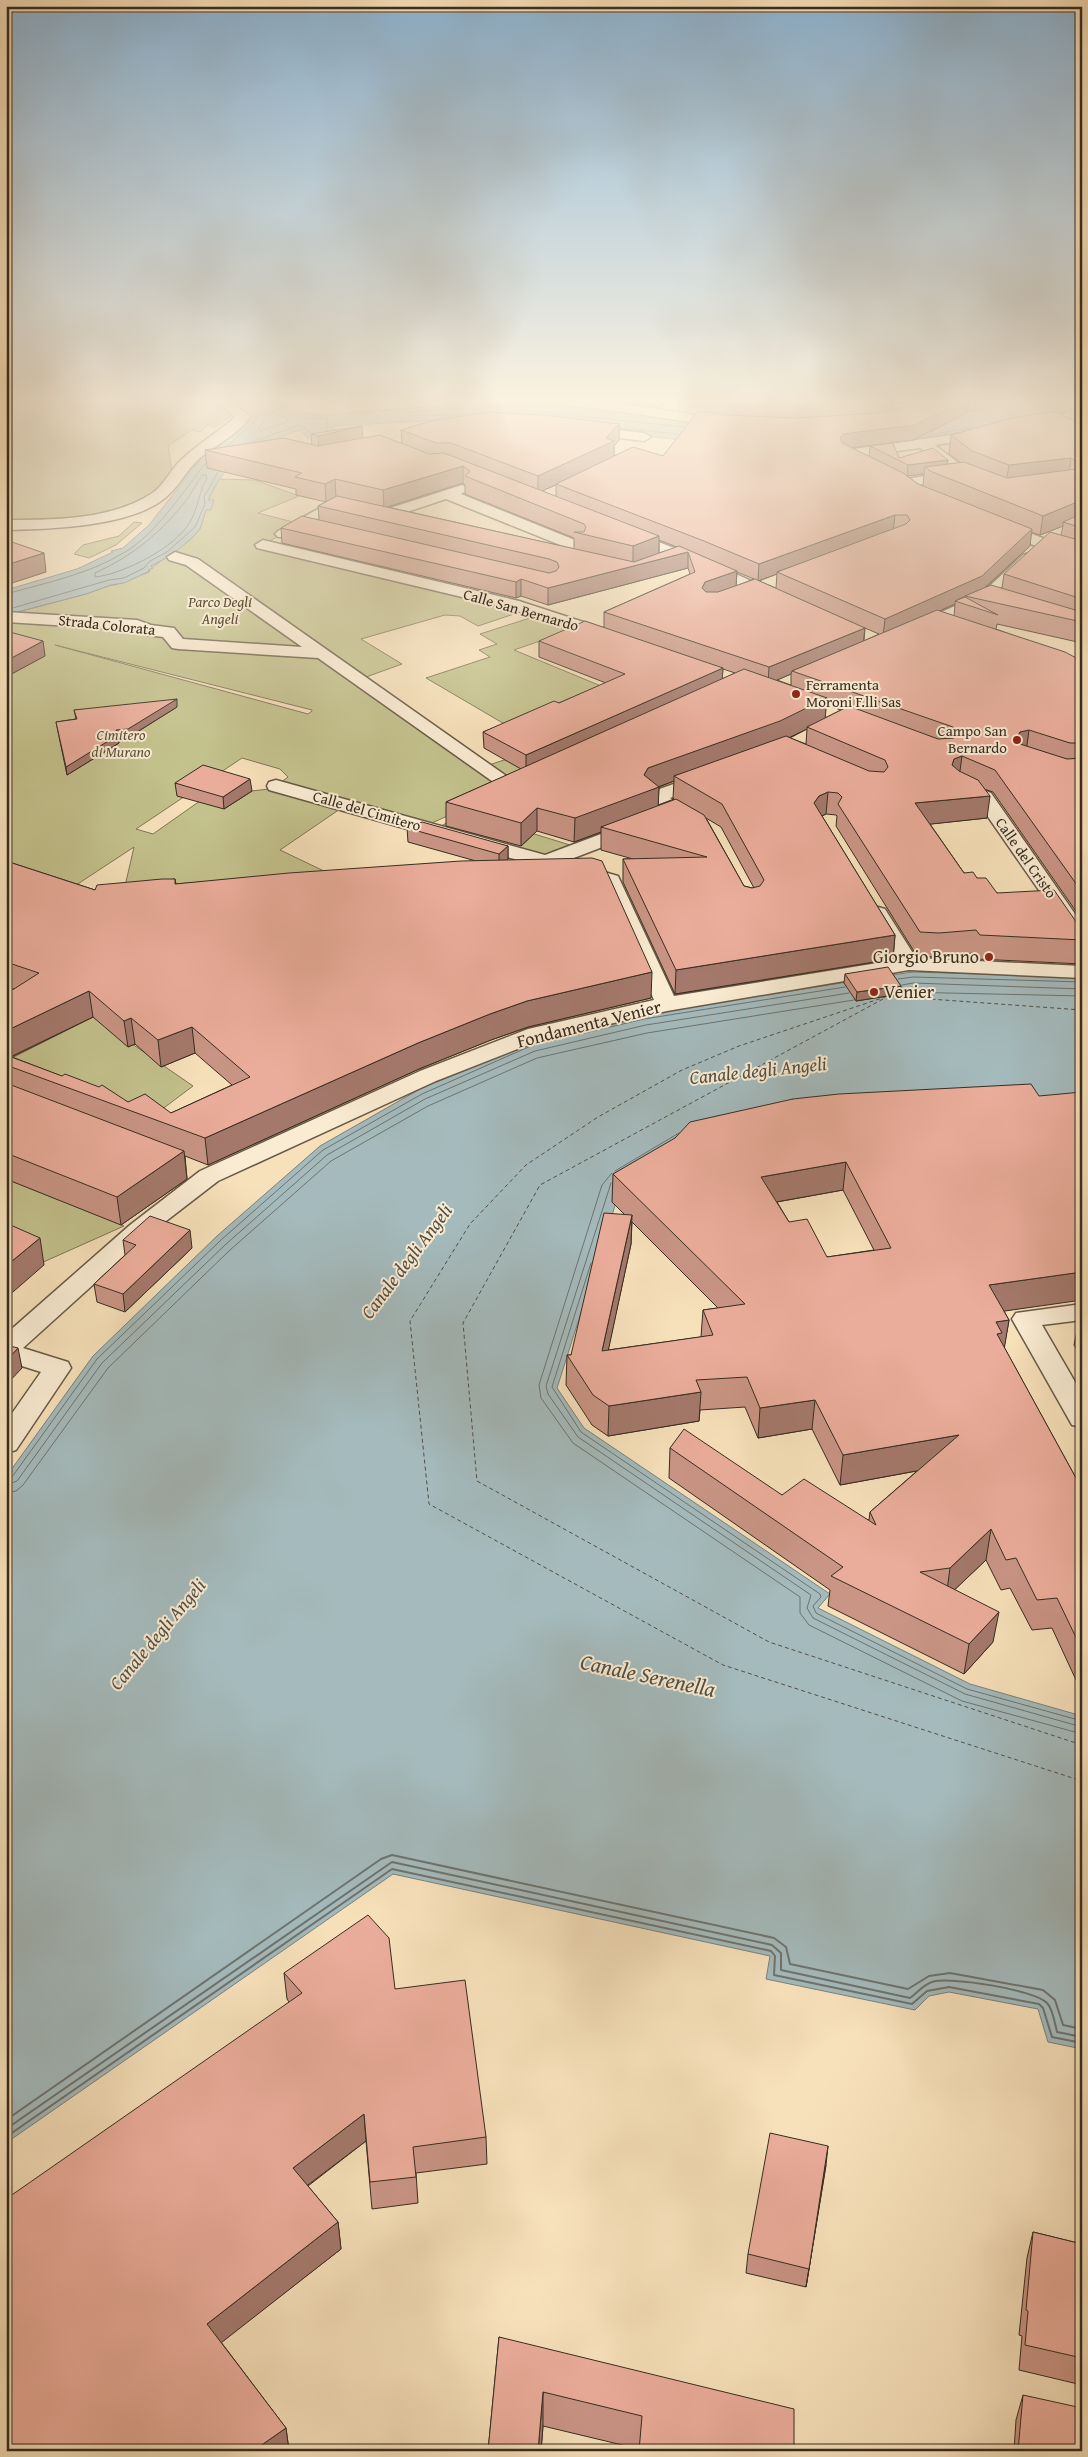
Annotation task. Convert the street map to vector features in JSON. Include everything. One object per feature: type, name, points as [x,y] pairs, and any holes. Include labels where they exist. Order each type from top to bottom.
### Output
[{"type":"street","points":[[6,525],[75,522],[119,513]]},
{"type":"street","points":[[300,524],[320,513]]},
{"type":"street","points":[[373,513],[409,521]]},
{"type":"street","points":[[383,515],[390,513]]},
{"type":"street","points":[[475,519],[493,513]]},
{"type":"street","points":[[497,513],[618,565],[578,562],[553,553]]},
{"type":"street","points":[[986,520],[1042,543],[1082,555]]},
{"type":"street","points":[[300,524],[319,528]]},
{"type":"street","name":"Calle San Bernardo","points":[[300,524],[263,545],[522,600],[621,641]]},
{"type":"street","points":[[613,529],[788,604]]},
{"type":"street","points":[[908,633],[934,623],[987,597],[1042,543],[1062,532]]},
{"type":"street","points":[[653,564],[677,555]]},
{"type":"street","points":[[175,557],[192,562],[513,786]]},
{"type":"street","points":[[728,597],[774,583]]},
{"type":"street","points":[[987,597],[1006,603]]},
{"type":"street","name":"Strada Colorata","points":[[6,617],[137,625],[148,630],[168,632],[178,644],[322,653]]},
{"type":"street","points":[[16,635],[45,618]]},
{"type":"street","points":[[934,623],[953,629]]},
{"type":"street","points":[[662,818],[656,797],[721,773]]},
{"type":"street","points":[[495,795],[531,778]]},
{"type":"street","name":"Calle del Cimitero","points":[[276,786],[611,880],[667,1004]]},
{"type":"street","name":"Calle del Cristo","points":[[960,786],[984,797],[1064,912],[1082,942]]},
{"type":"street","points":[[423,827],[450,815]]},
{"type":"street","points":[[546,862],[662,818],[712,832]]},
{"type":"street","points":[[869,898],[909,964]]},
{"type":"street","name":"Fondamenta Venier","points":[[6,1350],[139,1230],[209,1176],[428,1076],[536,1034],[667,1004],[909,964],[1082,972]]},
{"type":"street","points":[[182,1165],[209,1176]]},
{"type":"street","points":[[1082,1312],[1025,1319],[1082,1418]]},
{"type":"street","points":[[6,1350],[58,1368],[6,1442]]},
{"type":"green space","points":[[6,513],[110,513],[66,520],[6,524]]},
{"type":"green space","points":[[205,513],[259,513],[301,524],[259,547],[513,608],[520,612],[478,626],[460,616],[445,615],[361,639],[402,664],[366,677],[489,765],[504,760],[567,762],[423,827],[276,786],[288,777],[280,769],[242,758],[136,829],[153,834],[224,784],[252,791],[269,789],[340,809],[280,850],[370,893],[120,908],[134,847],[61,895],[6,890],[6,615],[86,594],[149,572],[147,571],[191,539],[200,529]],"holes":[[[55,645],[312,710],[308,714]]]},
{"type":"green space","points":[[134,522],[142,523],[116,545],[89,558],[74,554],[83,545],[119,536]]},
{"type":"green space","points":[[533,617],[572,630],[514,650],[601,686],[513,729],[426,678],[490,657],[479,650],[497,644],[480,634]]},
{"type":"green space","points":[[466,813],[570,845],[541,856],[437,828]]},
{"type":"green space","points":[[93,1017],[193,1086],[157,1113],[6,1061]]},
{"type":"green space","points":[[6,1179],[124,1226],[30,1268],[6,1292]]},
{"type":"water","points":[[159,513],[205,513],[200,529],[191,539],[170,556],[151,566],[153,568],[148,570],[150,571],[124,583],[6,615],[6,590],[77,569],[113,552],[111,551],[123,548],[149,525]]},
{"type":"water","points":[[912,972],[1082,977],[1082,1112],[620,1190],[557,1388],[584,1428],[830,1594],[818,1608],[970,1684],[1082,1716],[1082,2049],[1048,2042],[1038,2009],[949,1992],[929,1996],[915,2010],[766,1979],[770,1956],[393,1874],[6,2143],[6,1477],[93,1356],[217,1236],[320,1146],[420,1089],[531,1041],[643,1014]]},
{"type":"building","points":[[347,513],[412,513],[634,562],[679,546],[737,571],[705,582],[702,588],[706,592],[718,592],[755,579],[865,628],[769,667],[604,612],[695,572],[688,552],[548,588],[521,579],[516,582],[281,528],[302,516],[549,573],[556,571],[559,567],[557,562]]},
{"type":"building","points":[[556,513],[599,513],[659,536],[633,546],[574,532],[584,532],[586,527],[584,524]]},
{"type":"building","points":[[630,513],[991,513],[1032,529],[982,576],[885,619],[777,572],[906,524],[910,520],[907,515],[895,515],[759,564]]},
{"type":"building","points":[[1035,513],[1051,513],[1043,516]]},
{"type":"building","points":[[1082,514],[1082,528],[1063,522]]},
{"type":"building","points":[[1050,532],[1082,541],[1082,599],[1004,574]]},
{"type":"building","points":[[6,540],[44,553],[6,565]]},
{"type":"building","points":[[991,585],[1082,612],[1082,622],[965,596]]},
{"type":"building","points":[[965,597],[998,615],[955,601]]},
{"type":"building","points":[[937,610],[1065,652],[1082,661],[1082,743],[1070,743],[1029,730],[1020,732],[1017,737],[1020,744],[1067,759],[1082,758],[1082,892],[995,770],[962,756],[954,759],[952,765],[959,771],[978,780],[990,796],[915,803],[964,873],[973,872],[977,878],[986,878],[997,893],[1054,890],[1077,923],[1082,925],[1082,940],[980,935],[976,930],[939,933],[920,932],[838,804],[842,797],[838,793],[828,792],[819,796],[814,803],[895,935],[676,970],[623,859],[707,857],[601,827],[676,799],[704,815],[744,886],[752,888],[760,886],[764,880],[722,804],[674,776],[786,736],[869,771],[884,772],[888,767],[885,760],[807,727],[849,706],[938,739],[954,738],[956,732],[953,727],[792,671]]},
{"type":"building","points":[[585,621],[723,668],[526,755],[483,732],[554,701],[559,703],[625,674],[539,641]]},
{"type":"building","points":[[6,631],[43,641],[6,661]]},
{"type":"building","points":[[744,669],[827,698],[780,721],[648,768],[644,775],[659,787],[575,818],[537,808],[521,823],[446,802]]},
{"type":"building","points":[[177,699],[128,729],[116,730],[118,735],[66,767],[56,722],[77,719],[74,710]]},
{"type":"building","points":[[203,765],[250,779],[223,797],[175,783]]},
{"type":"building","points":[[422,822],[508,846],[499,854],[407,828]]},
{"type":"building","points":[[592,858],[602,861],[652,972],[527,1001],[490,1014],[418,1043],[205,1138],[6,1065],[6,1055],[62,1076],[65,1074],[99,1087],[102,1085],[128,1102],[145,1094],[171,1113],[250,1077],[192,1027],[158,1040],[131,1018],[124,1021],[89,991],[6,1031],[6,994],[39,973],[6,962],[6,861],[95,890],[97,885],[162,879],[175,879],[175,884],[289,873],[461,861]]},
{"type":"building","points":[[888,967],[901,986],[857,992],[845,974]]},
{"type":"building","points":[[6,1083],[184,1151],[117,1197],[6,1153]]},
{"type":"building","points":[[1031,1084],[1039,1096],[1082,1092],[1082,1272],[989,1285],[1009,1320],[996,1322],[1002,1333],[997,1334],[1082,1489],[1082,1650],[1057,1598],[1037,1600],[1016,1558],[1006,1560],[991,1529],[950,1568],[920,1572],[999,1612],[969,1644],[831,1576],[843,1567],[670,1448],[684,1429],[782,1495],[804,1479],[876,1525],[870,1512],[959,1435],[843,1455],[815,1400],[760,1408],[747,1377],[696,1380],[701,1392],[609,1406],[593,1395],[567,1355],[571,1355],[604,1213],[632,1215],[602,1351],[713,1335],[703,1310],[745,1304],[613,1174],[675,1138],[690,1122],[793,1099],[839,1094]],"holes":[[[846,1162],[891,1248],[827,1257],[807,1219],[789,1222],[761,1177]]]},
{"type":"building","points":[[150,1216],[190,1230],[123,1294],[94,1284],[136,1245],[123,1240]]},
{"type":"building","points":[[6,1223],[40,1238],[6,1266]]},
{"type":"building","points":[[6,1345],[18,1348],[6,1361]]},
{"type":"building","points":[[368,1915],[389,1938],[395,1989],[465,1980],[486,2137],[413,2147],[416,2177],[370,2182],[364,2114],[293,2168],[338,2222],[207,2324],[286,2428],[253,2451],[6,2451],[6,2199],[302,1993],[284,1973]]},
{"type":"building","points":[[770,2133],[828,2146],[809,2269],[748,2254]]},
{"type":"building","points":[[1033,2232],[1082,2244],[1082,2358],[1025,2345]]},
{"type":"building","points":[[499,2337],[794,2409],[794,2451],[639,2451],[642,2416],[543,2392],[538,2451],[488,2451]]},
{"type":"building","points":[[1023,2395],[1082,2408],[1082,2451],[1018,2451]]},
{"type":"ferry route","points":[[1082,1010],[888,996],[739,1046],[682,1070],[598,1117],[526,1165],[470,1224],[410,1321],[429,1504],[723,1665],[1082,1781]]},
{"type":"ferry route","points":[[883,999],[540,1185],[463,1323],[477,1481],[769,1642],[1082,1745]]},
{"type":"place","name":"Ferramenta Moroni F.lli Sas","points":[[796,694]]},
{"type":"place","name":"Campo San Bernardo","points":[[1017,740]]},
{"type":"place","name":"Giorgio Bruno","points":[[989,957]]},
{"type":"place","name":"Venier","points":[[874,992]]},
{"type":"park label","name":"Parco Degli Angeli","points":[[220,610]]},
{"type":"park label","name":"Cimitero di Murano","points":[[121,744]]},
{"type":"water label","name":"Canale degli Angeli","points":[[758,1070]]},
{"type":"water label","name":"Canale degli Angeli","points":[[406,1261]]},
{"type":"water label","name":"Canale degli Angeli","points":[[157,1634]]},
{"type":"water label","name":"Canale Serenella","points":[[648,1675]]}]
